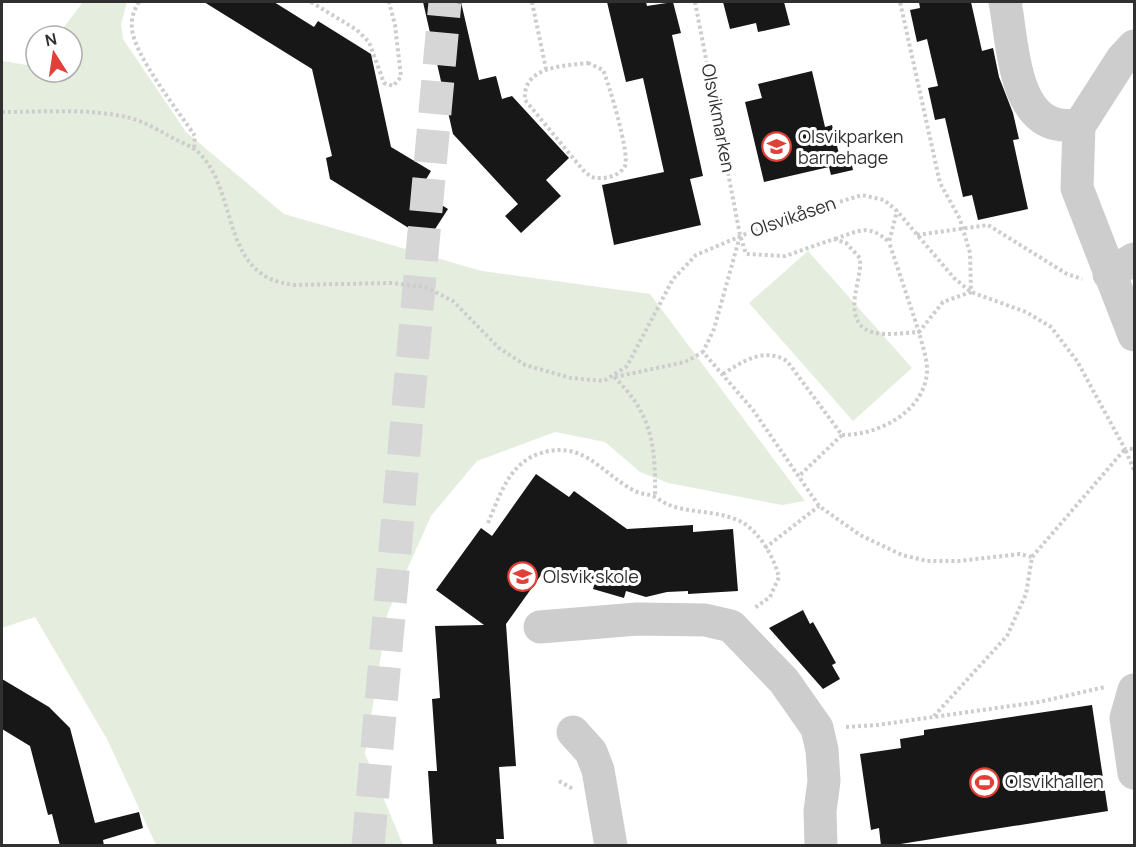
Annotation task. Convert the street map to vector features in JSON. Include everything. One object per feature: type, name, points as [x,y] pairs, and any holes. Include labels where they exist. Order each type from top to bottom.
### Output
[{"type":"street","points":[[1005,2],[1014,63],[1021,87],[1031,106],[1054,124],[1079,126]]},
{"type":"street","points":[[1134,46],[1122,59],[1079,126],[1079,200],[1122,267],[1134,335]]},
{"type":"street","points":[[540,627],[637,619],[705,620],[731,626],[784,681],[817,728],[822,750],[824,781],[820,811],[821,846]]},
{"type":"street","points":[[1122,687],[1134,773]]},
{"type":"street","points":[[573,732],[591,752],[598,770],[610,845]]},
{"type":"path","points":[[139,2],[133,13],[132,30],[143,57],[195,136],[195,149]]},
{"type":"path","points":[[311,2],[357,30],[369,42],[384,82],[393,86],[401,77],[395,25],[388,2]]},
{"type":"path","points":[[532,2],[546,69]]},
{"type":"path","name":"Olsvikmarken","points":[[695,2],[740,235]]},
{"type":"path","points":[[900,2],[940,183],[962,227],[970,253],[971,292],[943,302],[919,332]]},
{"type":"path","points":[[588,63],[603,70],[609,85],[626,159],[619,173],[609,177],[591,177],[531,111],[525,100],[527,84],[532,77],[546,69],[588,63]]},
{"type":"path","points":[[2,112],[77,113],[127,117],[142,122],[200,153],[214,178],[243,254],[255,270],[267,278],[281,284],[296,285],[391,283],[425,287],[453,302],[499,348],[525,365],[571,378],[604,381],[685,362],[703,352],[714,329],[740,235]]},
{"type":"path","name":"Olsvikåsen","points":[[919,332],[874,335],[867,331],[855,309],[860,258],[856,250],[846,243],[834,240],[802,252],[771,257],[746,254],[740,235],[862,195],[884,200],[897,211],[954,278],[971,292],[1026,312],[1051,327],[1077,361],[1134,470]]},
{"type":"path","points":[[890,242],[897,211]]},
{"type":"path","points":[[917,235],[988,225],[1075,277],[1093,279],[1122,267]]},
{"type":"path","points":[[798,477],[842,435],[861,435],[878,431],[918,401],[927,373],[919,332],[890,242],[879,232],[866,229],[834,240]]},
{"type":"path","points":[[614,377],[627,366],[673,279],[696,255],[740,235]]},
{"type":"path","points":[[703,352],[753,410],[819,506],[878,546],[927,561],[959,561],[1020,554],[1032,557]]},
{"type":"path","points":[[723,374],[744,360],[766,354],[777,355],[786,361],[842,435]]},
{"type":"path","points":[[614,377],[632,395],[648,425],[656,456],[655,497]]},
{"type":"path","points":[[934,716],[1007,636],[1026,594],[1032,557],[1125,449],[1134,449]]},
{"type":"path","points":[[489,523],[501,493],[517,466],[537,454],[552,451],[575,451],[585,455],[636,492],[655,497],[669,505],[735,519],[752,530],[774,559],[779,577],[776,589],[770,597],[731,626]]},
{"type":"path","points":[[765,548],[819,506]]},
{"type":"path","points":[[817,728],[877,725],[1039,702],[1122,687]]},
{"type":"shaded area","points":[[83,2],[127,2],[121,24],[123,39],[186,132],[284,214],[482,271],[650,294],[805,501],[782,505],[668,483],[640,472],[605,442],[555,432],[477,461],[431,516],[388,612],[365,754],[403,845],[156,845],[107,739],[35,617],[2,628],[2,61],[24,65],[24,84],[84,84],[84,24],[66,24]]},
{"type":"shaded area","points":[[808,251],[912,368],[853,421],[749,303]]},
{"type":"building","points":[[204,2],[274,2],[314,27],[318,21],[371,54],[391,147],[431,171],[419,191],[448,209],[428,240],[330,179],[326,158],[332,156],[312,69]]},
{"type":"building","points":[[423,2],[461,2],[479,80],[496,76],[502,99],[512,96],[569,158],[546,180],[561,196],[521,233],[505,216],[518,204],[453,134]]},
{"type":"building","points":[[607,2],[646,2],[647,6],[673,2],[681,33],[672,35],[703,176],[690,179],[701,225],[614,245],[602,185],[664,172],[643,78],[626,82]]},
{"type":"building","points":[[723,2],[784,2],[790,25],[758,32],[756,23],[730,29]]},
{"type":"building","points":[[919,2],[971,2],[982,51],[993,48],[999,77],[1013,113],[1019,139],[1013,140],[1028,209],[978,220],[972,195],[963,197],[945,118],[935,120],[928,88],[938,86],[927,39],[917,42],[910,10],[920,8]]},
{"type":"building","points":[[812,71],[825,127],[832,125],[839,154],[849,152],[853,170],[831,175],[829,167],[764,182],[745,102],[762,98],[758,84]]},
{"type":"building","points":[[536,474],[569,497],[574,491],[627,529],[693,525],[693,532],[733,529],[738,591],[688,594],[688,591],[667,592],[646,597],[626,591],[624,598],[593,589],[595,582],[546,568],[506,624],[516,766],[499,767],[504,839],[496,839],[497,846],[433,846],[428,771],[437,771],[432,699],[440,698],[435,626],[484,625],[436,590],[481,528],[492,536]]},
{"type":"building","points":[[803,610],[810,624],[813,622],[836,663],[832,665],[840,679],[823,689],[769,628]]},
{"type":"building","points":[[2,679],[49,707],[70,728],[95,823],[139,812],[143,828],[103,840],[104,846],[60,846],[52,814],[48,815],[30,746],[2,729]]},
{"type":"building","name":"Olsvikhallen","points":[[1092,705],[1108,811],[888,846],[881,846],[879,828],[871,830],[860,754],[901,748],[900,739],[924,735],[924,730]]},
{"type":"tunnel","points":[[368,846],[445,2]]},
{"type":"place","name":"Olsvikparken barnehage","points":[[777,147]]},
{"type":"place","name":"Olsvik skole","points":[[522,577]]},
{"type":"place","name":"Olsvikhallen","points":[[984,782]]}]
